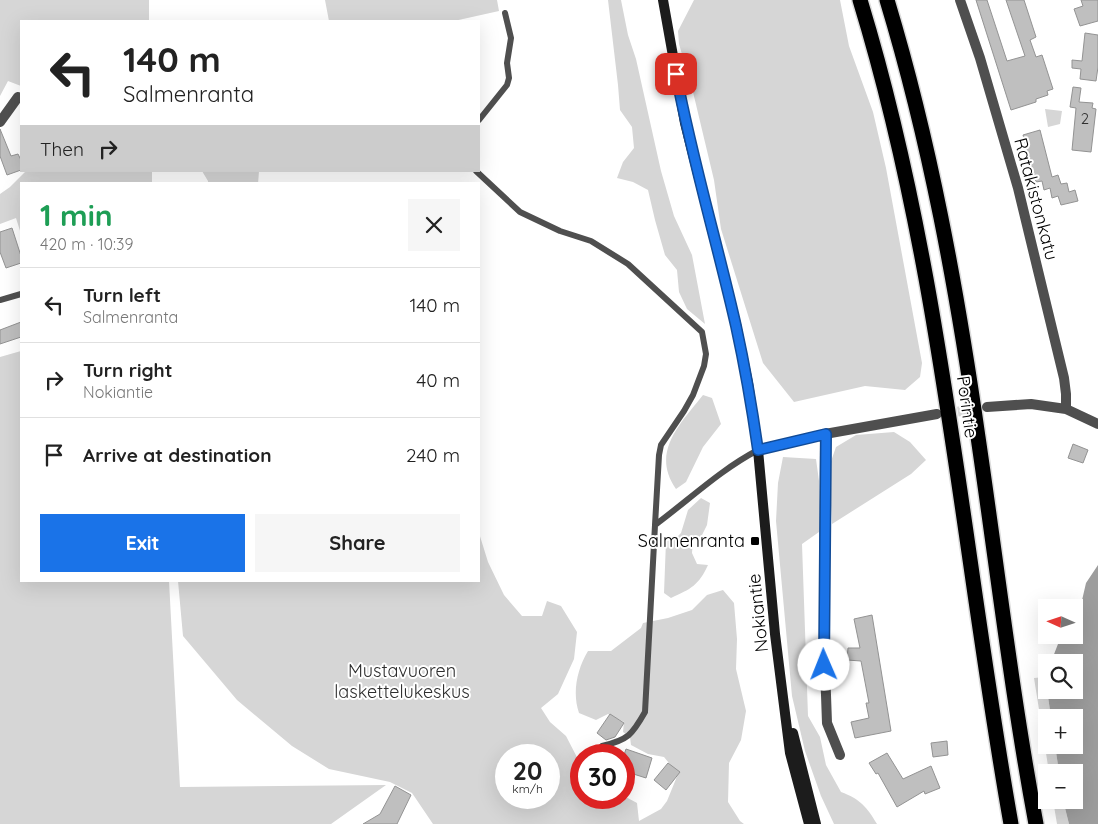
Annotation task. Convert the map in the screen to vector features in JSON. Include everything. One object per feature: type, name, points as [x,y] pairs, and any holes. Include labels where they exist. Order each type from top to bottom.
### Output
[{"type":"highway","name":"Porintie","points":[[860,0],[890,108],[924,261],[938,340],[997,745],[1011,824]]},
{"type":"highway","name":"Porintie","points":[[887,0],[917,109],[963,336],[1020,741],[1036,824]]},
{"type":"main road","name":"Nokiantie","points":[[663,0],[685,123],[748,383],[758,450],[782,694],[790,753],[808,824]]},
{"type":"main road","name":"Nokiantie","points":[[782,694],[816,824]]},
{"type":"street","name":"Ratakistonkatu","points":[[960,0],[980,58],[1018,188],[1064,378],[1066,409]]},
{"type":"street","points":[[0,122],[18,98]]},
{"type":"street","points":[[987,407],[1031,404],[1066,409],[1098,424]]},
{"type":"street","points":[[758,450],[826,434],[937,414]]},
{"type":"street","points":[[826,434],[824,650],[827,723],[840,755]]},
{"type":"lane","points":[[480,119],[507,85],[509,78],[507,63],[511,38],[505,13]]},
{"type":"lane","points":[[477,172],[520,212],[560,231],[591,241],[628,264],[702,332],[706,354],[704,366],[693,395],[661,445],[659,455],[645,712],[633,732],[619,742],[610,744]]},
{"type":"lane","points":[[0,300],[20,294]]},
{"type":"lane","points":[[655,525],[686,502],[700,488],[740,459],[758,450]]},
{"type":"green space","points":[[0,0],[149,0],[149,20],[20,20],[20,86],[8,81],[0,96]]},
{"type":"green space","points":[[325,0],[497,0],[499,11],[458,20],[329,20]]},
{"type":"green space","points":[[608,0],[621,0],[661,171],[674,216],[692,255],[705,324],[687,309],[679,292],[677,270],[665,255],[648,190],[633,182],[617,178],[623,162],[634,148],[632,127],[620,110]]},
{"type":"green space","points":[[694,0],[840,0],[849,46],[873,112],[886,168],[922,363],[920,377],[905,390],[865,386],[794,402],[763,363],[721,229],[714,180],[693,92],[679,44],[678,31]]},
{"type":"green space","points":[[1045,109],[1062,111],[1060,124],[1048,127]]},
{"type":"green space","points":[[25,172],[152,172],[152,182],[20,182],[20,231],[16,218],[0,224],[0,194]]},
{"type":"green space","points":[[203,172],[259,172],[258,182],[208,181]]},
{"type":"green space","points":[[20,351],[20,582],[169,582],[180,787],[386,785],[331,824],[0,824],[0,357]]},
{"type":"green space","points":[[703,395],[712,398],[721,424],[703,447],[686,482],[676,489],[669,475],[666,463],[667,450],[678,427]]},
{"type":"green space","points":[[894,432],[910,442],[926,460],[911,474],[832,524],[829,467],[836,447],[856,435]]},
{"type":"green space","points":[[783,457],[816,459],[819,481],[819,532],[802,544],[808,716],[820,737],[826,765],[841,792],[862,804],[877,824],[834,824],[821,796],[805,751],[792,696],[776,521],[778,483]]},
{"type":"green space","points":[[701,498],[710,503],[707,525],[701,537],[693,539],[692,553],[697,564],[708,565],[694,586],[671,598],[664,593],[666,541],[674,540],[681,533],[688,510]]},
{"type":"green space","name":"Mustavuoren laskettelukeskus","points":[[480,536],[488,562],[504,595],[522,616],[542,616],[547,601],[561,606],[577,632],[574,659],[558,694],[541,708],[550,722],[566,736],[570,744],[570,809],[635,809],[635,802],[637,803],[639,821],[661,809],[667,801],[678,774],[664,757],[648,754],[635,747],[635,744],[631,744],[630,737],[623,732],[624,722],[608,714],[596,720],[579,713],[576,697],[578,673],[588,651],[611,651],[641,628],[643,623],[668,618],[692,610],[707,595],[723,590],[734,603],[737,639],[736,669],[746,711],[741,740],[729,763],[728,802],[744,824],[433,824],[412,793],[390,782],[329,769],[292,746],[237,700],[183,636],[178,582],[480,582]]},
{"type":"green space","points":[[1034,678],[1038,678],[1038,699],[1048,699],[1050,709],[1039,709]]},
{"type":"green space","points":[[1046,754],[1056,754],[1058,764],[1048,764]]},
{"type":"green space","points":[[1054,809],[1065,809],[1069,824],[1057,824]]},
{"type":"shaded area","points":[[1098,565],[1098,824],[1069,824],[1065,809],[1083,809],[1083,764],[1058,764],[1056,754],[1083,754],[1083,709],[1050,709],[1048,699],[1083,699],[1083,654],[1054,654],[1058,644],[1083,644],[1082,599],[1086,583]]},
{"type":"building","points":[[976,0],[987,0],[1007,61],[1025,56],[1006,0],[1024,0],[1036,37],[1030,40],[1036,57],[1042,55],[1053,89],[1047,91],[1048,95],[1036,99],[1036,102],[1011,110]]},
{"type":"building","points":[[1081,0],[1098,0],[1098,21],[1080,26],[1074,9],[1083,6]]},
{"type":"building","points":[[1085,33],[1098,35],[1096,81],[1080,79],[1081,69],[1072,68],[1072,60],[1082,61]]},
{"type":"building","points":[[1073,87],[1081,88],[1079,102],[1093,103],[1092,108],[1096,109],[1091,152],[1072,150],[1076,108],[1070,107]]},
{"type":"building","points":[[0,129],[11,156],[18,154],[20,158],[20,170],[7,175],[0,156]]},
{"type":"building","points":[[1040,130],[1052,177],[1058,175],[1061,184],[1067,183],[1069,192],[1075,190],[1078,201],[1061,205],[1058,196],[1052,198],[1050,188],[1044,190],[1042,181],[1036,182],[1023,135]]},
{"type":"building","points":[[12,228],[20,253],[20,263],[6,268],[0,252],[0,232]]},
{"type":"building","points":[[20,322],[20,337],[0,344],[0,330]]},
{"type":"building","points":[[1073,444],[1088,450],[1083,463],[1068,458]]},
{"type":"building","points":[[872,615],[891,731],[855,738],[851,722],[869,718],[866,703],[869,703],[861,661],[847,660],[848,648],[860,648],[854,619]]},
{"type":"building","points":[[610,714],[624,723],[615,737],[606,740],[597,733]]},
{"type":"building","points":[[947,741],[948,755],[933,757],[931,743]]},
{"type":"building","points":[[635,752],[652,758],[646,778],[635,774]]},
{"type":"building","points":[[887,753],[903,779],[931,766],[940,788],[925,794],[924,791],[897,807],[878,773],[876,774],[869,763]]},
{"type":"building","points":[[668,763],[680,772],[666,790],[654,780]]},
{"type":"building","points":[[395,786],[411,795],[397,824],[363,824],[380,814]]},
{"type":"tunnel","points":[[943,414],[987,407]]},
{"type":"place","name":"Salmenranta","points":[[755,541]]},
{"type":"route","points":[[676,74],[685,123],[736,324],[748,383],[758,450],[826,434],[824,665]]}]
